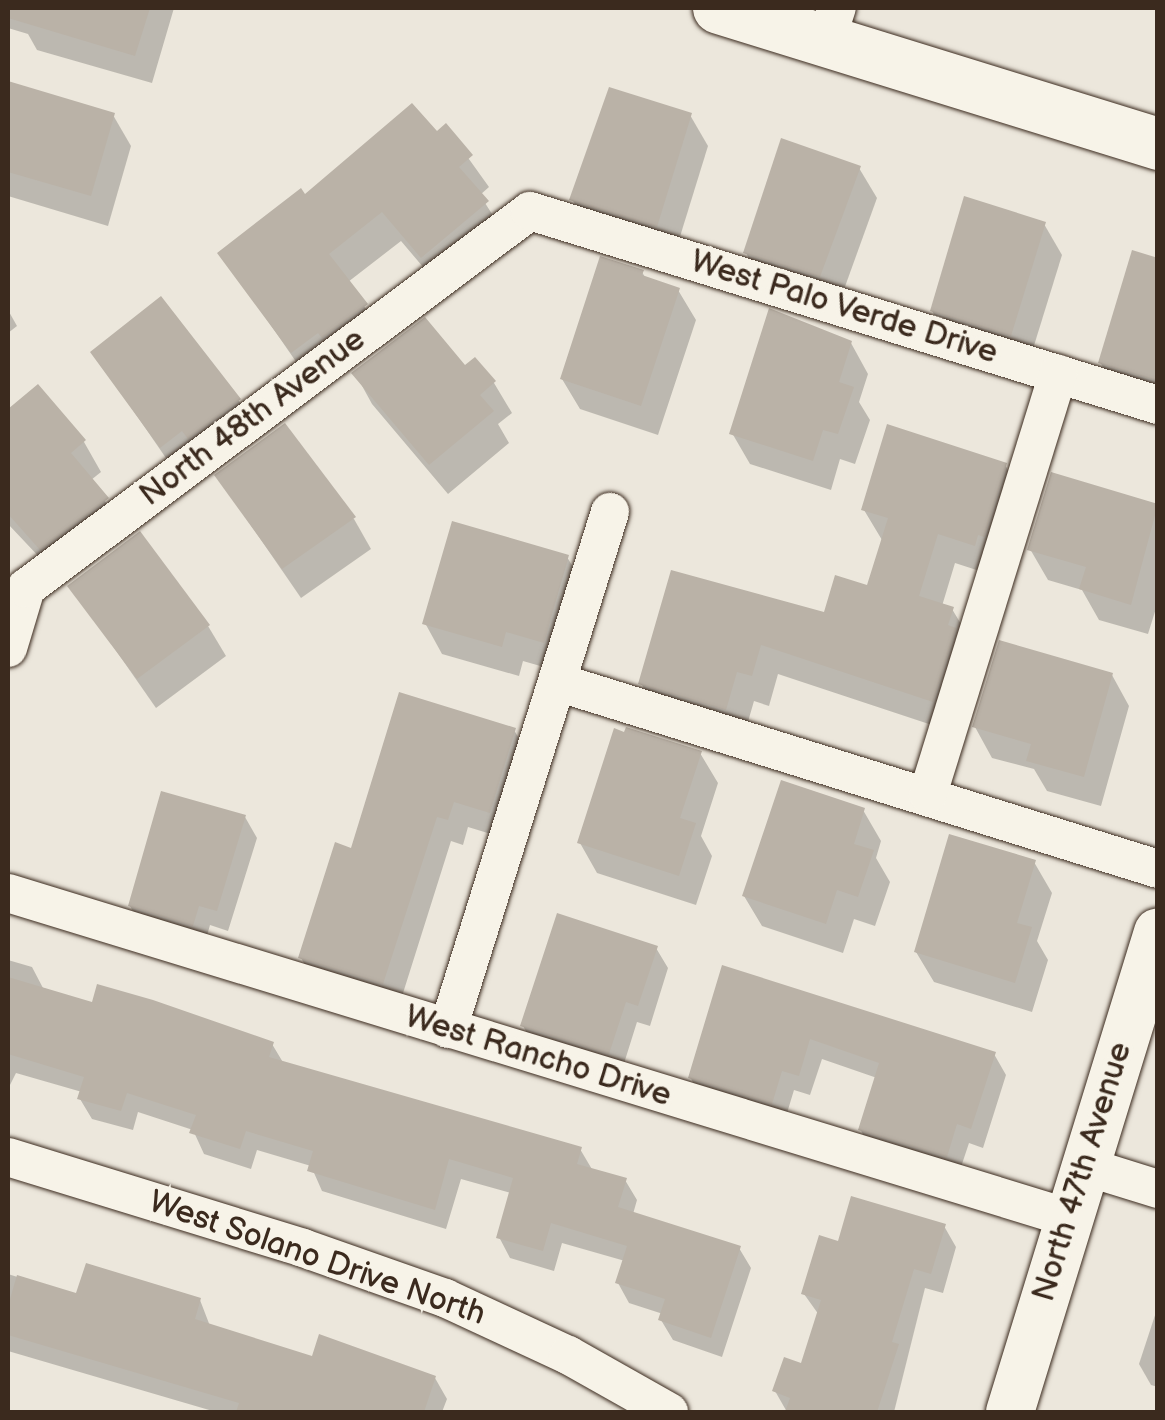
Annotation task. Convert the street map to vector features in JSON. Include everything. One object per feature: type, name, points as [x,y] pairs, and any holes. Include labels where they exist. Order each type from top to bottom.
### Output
[{"type":"main road","points":[[719,8],[832,24],[1158,144]]},
{"type":"street","name":"West Palo Verde Drive","points":[[530,211],[1158,404]]},
{"type":"street","name":"North 48th Avenue","points":[[8,648],[26,588],[530,211]]},
{"type":"street","points":[[928,794],[1058,374]]},
{"type":"street","points":[[448,1029],[610,512]]},
{"type":"street","points":[[557,682],[1158,868]]},
{"type":"street","name":"West Rancho Drive","points":[[8,893],[1069,1218]]},
{"type":"street","name":"North 47th Avenue","points":[[1010,1412],[1158,932]]},
{"type":"street","name":"West Solano Drive North","points":[[8,1157],[303,1248],[445,1298],[568,1355],[669,1412]]},
{"type":"street","points":[[1084,1166],[1158,1189]]},
{"type":"building","points":[[8,8],[150,8],[135,56],[8,18]]},
{"type":"building","points":[[8,81],[115,113],[91,196],[8,172]]},
{"type":"building","points":[[609,87],[692,113],[657,227],[569,200]]},
{"type":"building","points":[[412,103],[437,131],[446,123],[473,155],[459,167],[489,201],[421,258],[382,212],[329,254],[368,304],[322,338],[318,333],[291,353],[217,253],[301,188],[305,194]]},
{"type":"building","points":[[781,138],[861,166],[820,277],[743,253]]},
{"type":"building","points":[[964,196],[1046,222],[1011,336],[930,311]]},
{"type":"building","points":[[1132,250],[1158,258],[1158,381],[1098,363]]},
{"type":"building","points":[[600,256],[644,270],[642,275],[680,288],[641,406],[560,379]]},
{"type":"building","points":[[161,296],[241,399],[188,439],[182,431],[160,448],[90,352]]},
{"type":"building","points":[[769,308],[852,341],[839,382],[854,387],[838,434],[823,430],[813,461],[729,434]]},
{"type":"building","points":[[425,317],[465,365],[475,357],[496,381],[480,395],[494,411],[429,465],[351,373]]},
{"type":"building","points":[[38,384],[86,440],[71,453],[109,498],[40,550],[8,514],[8,409]]},
{"type":"building","points":[[285,423],[356,517],[282,569],[214,475]]},
{"type":"building","points":[[887,424],[1007,463],[984,537],[978,535],[975,546],[938,534],[919,596],[954,607],[948,625],[956,628],[933,702],[761,645],[752,676],[737,672],[726,710],[638,684],[671,570],[824,612],[835,575],[867,585],[888,518],[861,510]]},
{"type":"building","points":[[1051,472],[1158,504],[1131,605],[1079,589],[1086,567],[1027,550]]},
{"type":"building","points":[[452,521],[569,555],[544,643],[506,632],[502,647],[422,624]]},
{"type":"building","points":[[140,531],[210,625],[137,679],[67,586]]},
{"type":"building","points":[[999,640],[1113,673],[1084,777],[1026,761],[1031,744],[972,727]]},
{"type":"building","points":[[399,692],[516,728],[490,813],[454,802],[448,820],[437,817],[383,984],[298,958],[335,842],[351,848]]},
{"type":"building","points":[[626,727],[702,751],[680,818],[696,823],[679,876],[577,843],[614,728],[624,732]]},
{"type":"building","points":[[781,780],[865,808],[854,844],[874,850],[858,897],[837,890],[826,924],[742,896]]},
{"type":"building","points":[[161,791],[246,815],[217,911],[199,906],[193,926],[128,906]]},
{"type":"building","points":[[949,834],[1036,860],[1017,923],[1032,927],[1015,983],[914,952]]},
{"type":"building","points":[[557,913],[658,946],[638,1006],[626,1002],[609,1054],[520,1026]]},
{"type":"building","points":[[722,965],[996,1052],[971,1129],[957,1124],[947,1157],[858,1130],[879,1063],[810,1039],[799,1076],[782,1071],[772,1104],[688,1078]]},
{"type":"building","points":[[8,977],[92,1002],[97,984],[153,1000],[274,1042],[269,1057],[582,1147],[577,1164],[627,1178],[618,1207],[741,1246],[711,1338],[658,1320],[665,1299],[615,1283],[627,1246],[551,1223],[543,1251],[496,1238],[513,1178],[449,1159],[435,1210],[307,1171],[313,1151],[246,1131],[240,1149],[189,1133],[196,1115],[127,1093],[121,1111],[77,1099],[84,1077],[8,1054]]},
{"type":"building","points":[[851,1196],[946,1224],[931,1274],[914,1269],[892,1342],[899,1344],[877,1412],[785,1412],[790,1398],[772,1391],[784,1357],[801,1363],[821,1300],[801,1294],[819,1235],[838,1241]]},
{"type":"building","points":[[86,1263],[201,1298],[195,1319],[312,1356],[319,1334],[436,1376],[424,1412],[236,1412],[239,1403],[8,1335],[8,1306],[17,1275],[76,1293]]}]
